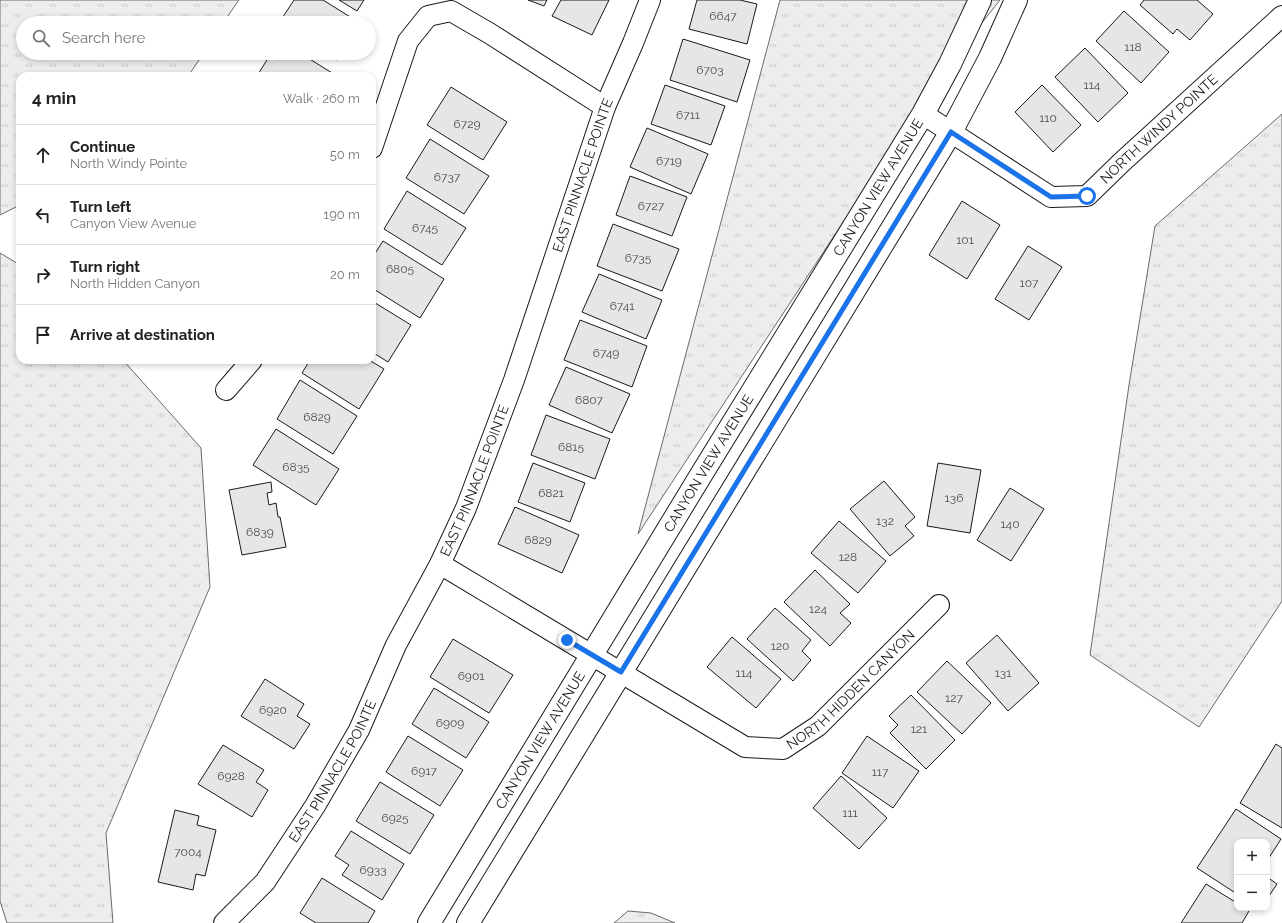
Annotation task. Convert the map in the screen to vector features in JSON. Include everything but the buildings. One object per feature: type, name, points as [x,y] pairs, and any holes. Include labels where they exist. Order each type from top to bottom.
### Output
[{"type":"street","name":"EAST PINNACLE POINTE","points":[[224,923],[265,882],[315,806],[359,730],[396,645],[440,564],[466,508],[514,380],[605,107],[650,0]]},
{"type":"street","name":"CANYON VIEW AVENUE","points":[[429,923],[923,114],[950,64],[980,0]]},
{"type":"street","points":[[468,923],[951,132],[990,58],[1016,0]]},
{"type":"street","points":[[376,136],[408,41],[428,16],[451,11],[489,33],[605,107]]},
{"type":"street","name":"NORTH WINDY POINTE","points":[[923,114],[1051,197],[1087,196],[1122,162],[1282,16]]},
{"type":"street","points":[[226,390],[249,364]]},
{"type":"street","name":"NORTH HIDDEN CANYON","points":[[440,564],[745,747],[783,749],[818,726],[939,605]]},
{"type":"green space","points":[[0,0],[239,0],[228,16],[16,16],[16,60],[199,60],[191,72],[16,72],[16,207],[0,215]]},
{"type":"green space","points":[[780,0],[1000,0],[936,81],[638,534]]},
{"type":"green space","points":[[1282,114],[1282,601],[1199,727],[1090,655],[1129,385],[1155,226]]},
{"type":"green space","points":[[0,253],[16,263],[16,364],[127,364],[201,448],[210,587],[106,833],[113,923],[7,923],[0,901]]},
{"type":"green space","points":[[628,911],[651,913],[675,923],[614,923]]},
{"type":"route","points":[[567,640],[621,672],[951,132],[1051,197],[1087,196]]}]
